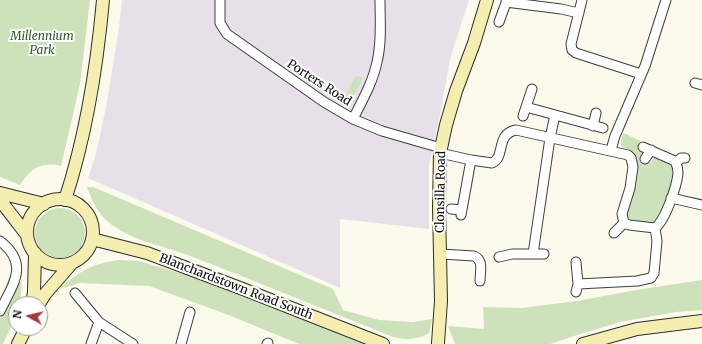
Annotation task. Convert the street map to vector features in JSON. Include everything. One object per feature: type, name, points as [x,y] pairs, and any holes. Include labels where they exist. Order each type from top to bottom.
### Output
[{"type":"main road","points":[[65,200],[74,168],[93,78],[103,0]]},
{"type":"main road","name":"Clonsilla Road","points":[[435,344],[441,301],[439,207],[441,151],[456,91],[482,19],[487,0]]},
{"type":"main road","points":[[0,192],[44,204]]},
{"type":"main road","points":[[0,200],[27,235],[30,245],[42,260],[51,264],[62,265],[72,263]]},
{"type":"main road","points":[[27,235],[28,225],[36,209],[52,200],[65,200],[79,205],[86,212],[92,225],[92,239],[88,249],[82,257],[72,263],[44,296]]},
{"type":"main road","name":"Blanchardstown Road South","points":[[92,239],[147,253],[383,343]]},
{"type":"main road","points":[[33,296],[35,253]]},
{"type":"main road","points":[[583,344],[609,340],[637,329],[702,321]]},
{"type":"street","name":"Porters Road","points":[[220,0],[220,23],[227,34],[324,102],[353,119],[382,131],[441,151],[471,160],[488,163],[495,161],[498,158],[504,139],[507,134],[513,131],[520,131],[550,138]]},
{"type":"street","points":[[353,119],[377,64],[380,47],[380,0]]},
{"type":"street","points":[[582,0],[571,44],[572,50],[576,53],[642,74]]},
{"type":"street","points":[[611,150],[615,136],[650,53],[666,0]]},
{"type":"street","points":[[499,22],[506,1],[579,13]]},
{"type":"street","points":[[532,89],[524,112],[555,115],[603,128]]},
{"type":"street","points":[[593,126],[596,113]]},
{"type":"street","points":[[533,254],[550,138],[555,115]]},
{"type":"street","points":[[550,138],[625,153],[632,161],[633,167],[631,182],[622,214],[624,222],[629,225],[655,228]]},
{"type":"street","points":[[576,262],[577,288],[651,278],[654,273],[657,241],[655,228],[661,221],[671,198],[678,174],[675,161],[665,156],[647,149],[645,159]]},
{"type":"street","points":[[676,163],[681,158],[685,158]]},
{"type":"street","points":[[451,209],[461,212],[471,160]]},
{"type":"street","points":[[671,198],[702,205]]},
{"type":"street","points":[[614,233],[624,222]]},
{"type":"street","points":[[0,241],[8,247],[16,259],[18,269],[16,278],[0,311]]},
{"type":"street","points":[[441,254],[474,256],[478,258],[481,265],[480,281]]},
{"type":"street","points":[[499,257],[512,254],[544,254]]},
{"type":"street","points":[[75,293],[99,322],[133,344]]},
{"type":"street","points":[[181,344],[190,312]]},
{"type":"street","points":[[91,344],[99,322]]},
{"type":"shaded area","points":[[122,0],[469,0],[450,59],[441,111],[429,165],[429,229],[340,219],[340,288],[88,178],[96,154],[107,102]]},
{"type":"green space","name":"Millennium Park","points":[[0,0],[90,0],[80,84],[61,166],[48,165],[37,168],[24,179],[20,185],[0,177]]},
{"type":"green space","points":[[356,76],[363,77],[354,94],[349,99],[340,100],[334,98],[317,88],[318,85],[323,83],[345,96]]},
{"type":"green space","points":[[624,133],[642,142],[640,148],[644,150],[645,155],[643,161],[650,163],[655,157],[672,164],[675,169],[669,194],[657,222],[654,224],[629,221],[627,216],[628,203],[637,167],[634,155],[621,145]]},
{"type":"green space","points":[[87,187],[93,187],[333,289],[343,310],[379,320],[413,322],[432,319],[429,333],[411,339],[393,337],[183,253],[131,236],[112,225],[103,217],[94,203]]},
{"type":"green space","points":[[55,208],[65,208],[78,215],[85,228],[85,238],[78,251],[65,258],[55,258],[46,254],[39,247],[35,238],[35,228],[39,219],[46,212]]},
{"type":"green space","points":[[119,260],[139,261],[183,274],[190,273],[368,344],[299,344],[226,314],[149,286],[80,283],[59,289],[73,277],[86,269]]},
{"type":"green space","points":[[702,280],[702,310],[676,312],[620,322],[550,344],[455,344],[448,326],[484,329],[483,307],[522,308],[577,301]]},
{"type":"green space","points":[[22,281],[21,296],[12,296],[17,285]]},
{"type":"green space","points":[[8,303],[8,333],[3,344],[0,344],[0,319]]}]
